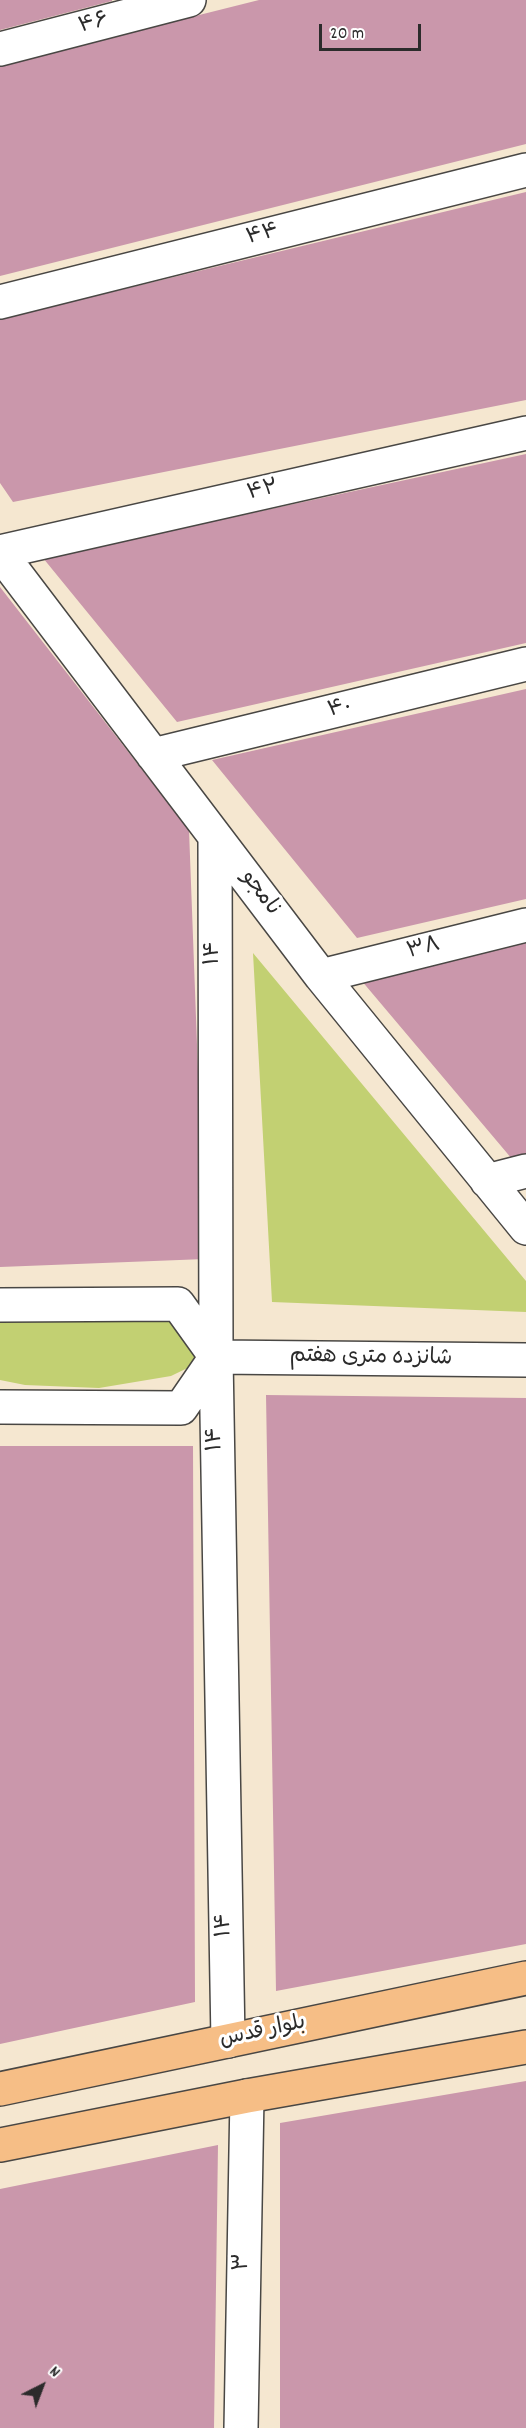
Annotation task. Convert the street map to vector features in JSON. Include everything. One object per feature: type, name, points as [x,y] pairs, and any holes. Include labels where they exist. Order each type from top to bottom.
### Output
[{"type":"main road","name":"بلوار قدس","points":[[0,2089],[526,1978]]},
{"type":"main road","points":[[0,2145],[247,2096],[526,2047]]},
{"type":"street","name":"۴۶","points":[[0,49],[189,0]]},
{"type":"street","name":"۴۴","points":[[0,302],[526,170]]},
{"type":"street","name":"۴۲","points":[[0,552],[526,433]]},
{"type":"street","name":"نامجو","points":[[0,552],[321,976],[526,1228]]},
{"type":"street","name":"۴۰","points":[[153,755],[526,664]]},
{"type":"street","name":"۱۴","points":[[215,837],[216,1357],[228,2041]]},
{"type":"street","name":"۳۸","points":[[321,976],[526,925]]},
{"type":"street","points":[[487,1181],[526,1171]]},
{"type":"street","points":[[0,1305],[178,1304],[216,1357],[181,1408],[0,1407]]},
{"type":"street","name":"شانزده متری هفتم","points":[[216,1357],[526,1360]]},
{"type":"street","name":"۳","points":[[241,2428],[247,2096]]},
{"type":"green space","points":[[253,953],[526,1281],[526,1312],[272,1302]]},
{"type":"green space","points":[[0,1315],[181,1319],[206,1359],[171,1376],[99,1388],[25,1385],[0,1380]]},
{"type":"building","points":[[0,0],[112,0],[112,1],[0,30]]},
{"type":"building","points":[[259,0],[526,0],[526,144],[0,276],[0,65]]},
{"type":"building","points":[[526,192],[526,400],[13,502],[0,483],[0,319]]},
{"type":"building","points":[[526,454],[526,643],[177,722],[43,558]]},
{"type":"building","points":[[0,587],[189,830],[205,1259],[0,1267]]},
{"type":"building","points":[[526,689],[526,899],[357,938],[212,760]]},
{"type":"building","points":[[526,941],[526,1155],[512,1159],[361,980]]},
{"type":"building","points":[[266,1395],[526,1398],[526,1944],[276,1991]]},
{"type":"building","points":[[0,1446],[193,1446],[195,2002],[0,2044]]},
{"type":"building","points":[[526,2081],[526,2428],[280,2428],[280,2123]]},
{"type":"building","points":[[218,2145],[214,2428],[0,2428],[0,2189]]}]
